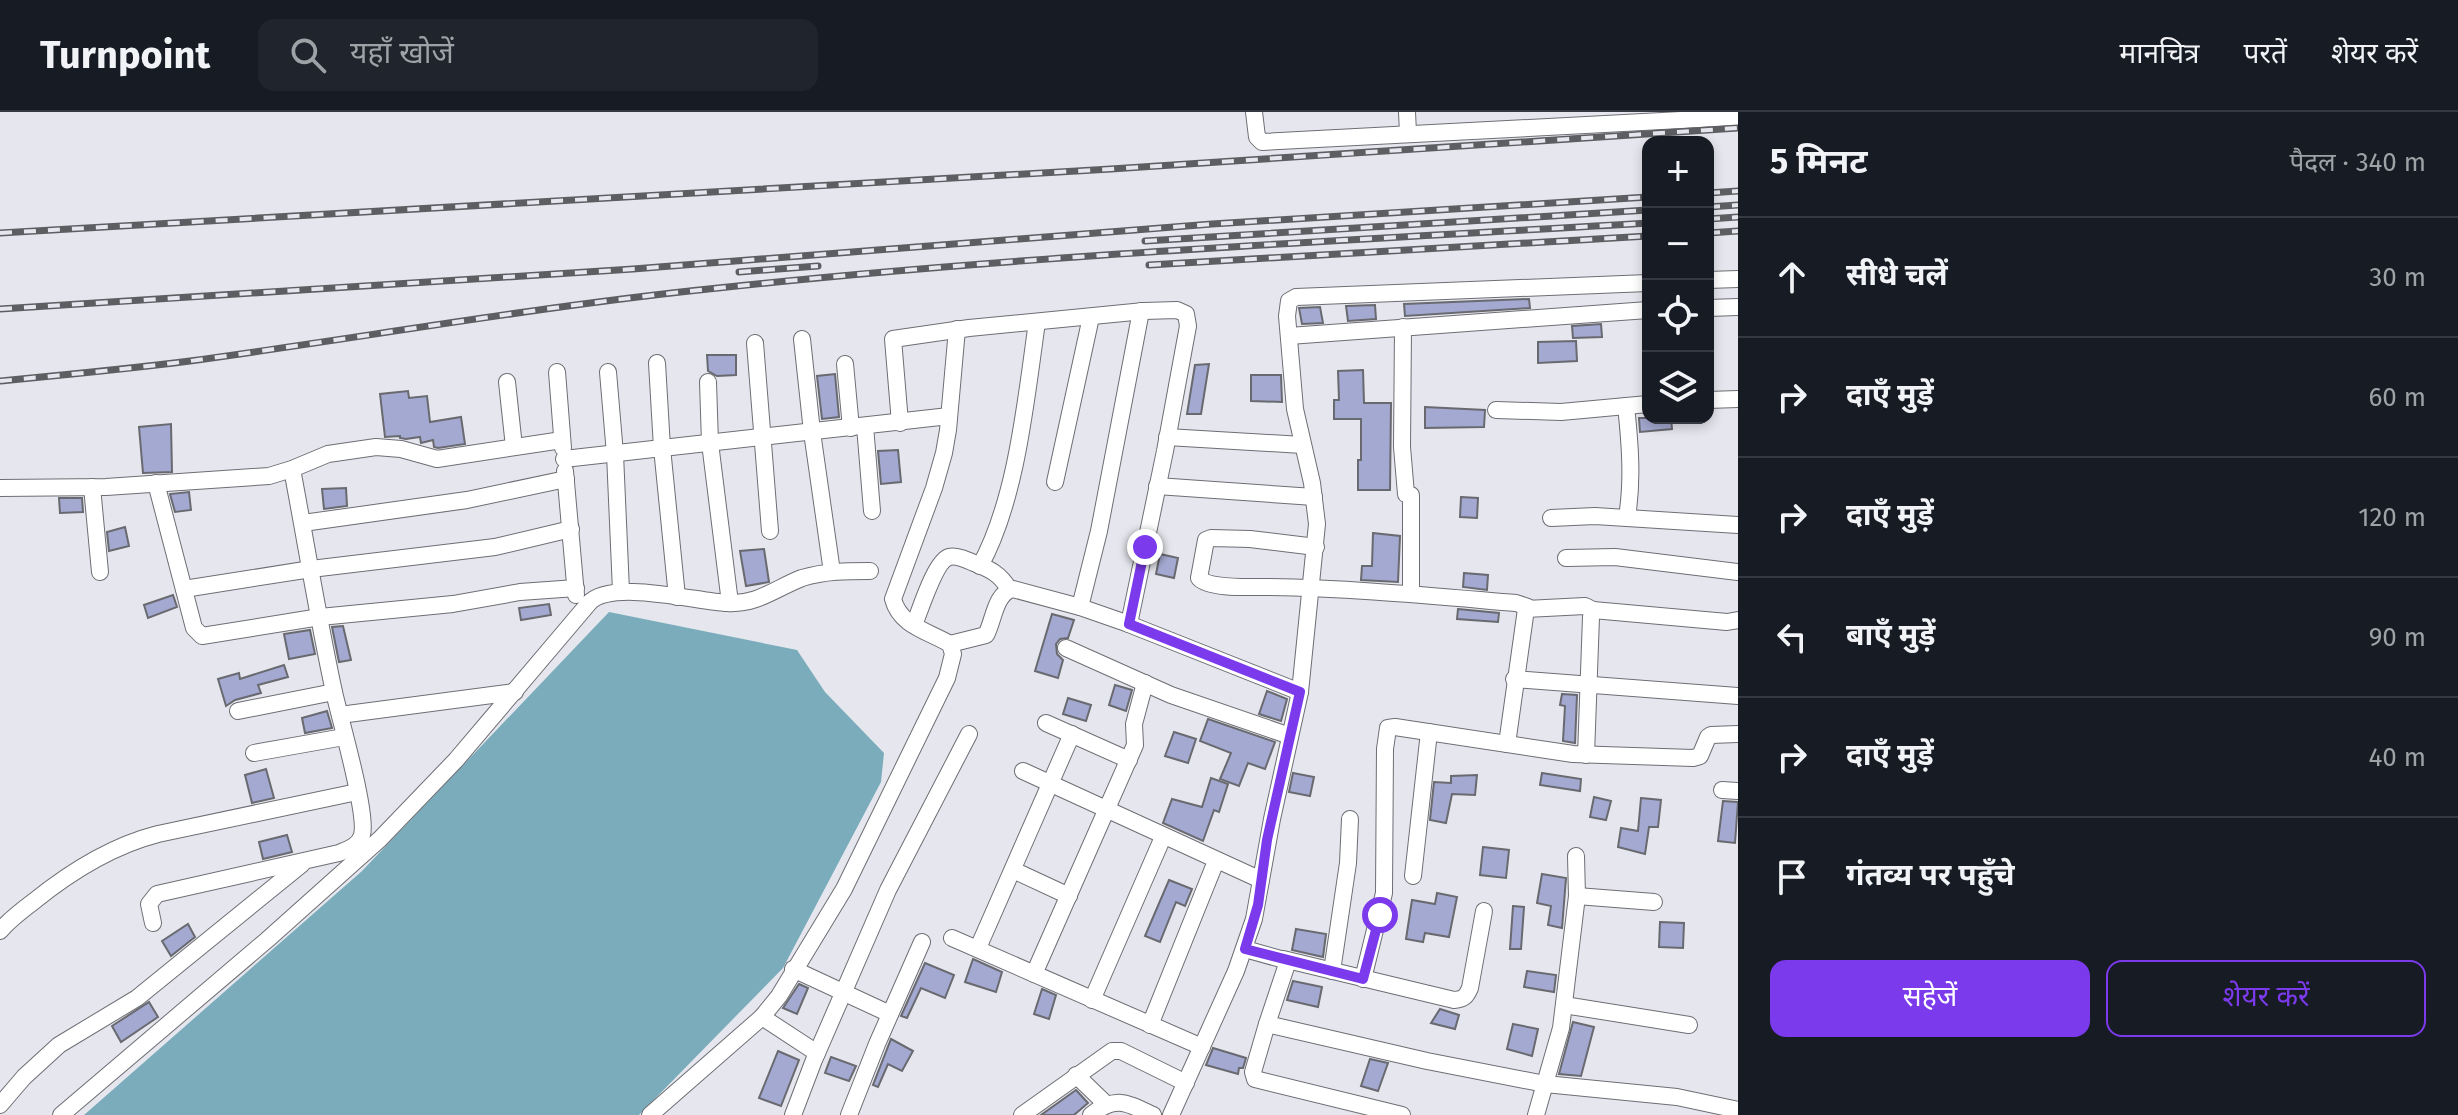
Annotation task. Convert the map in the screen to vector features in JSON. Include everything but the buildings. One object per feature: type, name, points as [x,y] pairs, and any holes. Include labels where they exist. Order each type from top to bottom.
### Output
[{"type":"street","points":[[1254,112],[1257,137],[1262,142],[1571,118],[1738,117]]},
{"type":"street","points":[[1407,112],[1408,133]]},
{"type":"street","points":[[1714,280],[1738,279]]},
{"type":"street","points":[[1171,1115],[1245,949],[1258,905],[1300,692],[1309,588],[1316,547],[1314,497],[1295,409],[1289,301],[1296,297],[1642,283]]},
{"type":"street","points":[[1714,308],[1738,307]]},
{"type":"street","points":[[1289,336],[1642,310]]},
{"type":"street","points":[[1080,607],[1099,531],[1141,311]]},
{"type":"street","points":[[900,423],[893,339],[957,329],[1141,311],[1182,311],[1188,326],[1129,624]]},
{"type":"street","points":[[1055,482],[1091,317]]},
{"type":"street","points":[[980,566],[997,531],[1008,489],[1037,322]]},
{"type":"street","points":[[1403,327],[1402,447],[1406,494],[1411,495],[1411,594]]},
{"type":"street","points":[[957,329],[944,453],[893,599],[900,616],[950,644],[986,635],[1001,597],[1009,589]]},
{"type":"street","points":[[802,339],[832,572]]},
{"type":"street","points":[[755,343],[770,531]]},
{"type":"street","points":[[657,363],[677,597]]},
{"type":"street","points":[[845,364],[872,511]]},
{"type":"street","points":[[557,372],[578,616]]},
{"type":"street","points":[[608,372],[621,591]]},
{"type":"street","points":[[507,382],[514,447]]},
{"type":"street","points":[[708,382],[710,443],[730,603]]},
{"type":"street","points":[[1714,400],[1738,399]]},
{"type":"street","points":[[1496,410],[1561,412],[1642,405]]},
{"type":"street","points":[[1626,406],[1630,445],[1627,517]]},
{"type":"street","points":[[564,459],[949,416]]},
{"type":"street","points":[[1167,437],[1302,445]]},
{"type":"street","points":[[0,488],[92,487],[269,476],[328,454],[376,447],[401,449],[437,459],[562,440]]},
{"type":"street","points":[[153,923],[149,904],[157,894],[339,853],[357,843],[362,836],[357,792],[334,692],[292,469]]},
{"type":"street","points":[[303,523],[467,500],[566,479]]},
{"type":"street","points":[[156,483],[194,628],[202,636],[320,617],[576,588]]},
{"type":"street","points":[[1157,486],[1314,497]]},
{"type":"street","points":[[92,487],[100,572]]},
{"type":"street","points":[[1551,518],[1627,517],[1738,525]]},
{"type":"street","points":[[184,589],[311,569],[495,547],[571,529]]},
{"type":"street","points":[[1316,547],[1211,538],[1205,542],[1199,578],[1205,583],[1241,587],[1411,594],[1516,603],[1528,607],[1585,606],[1593,610],[1727,622],[1738,620]]},
{"type":"street","points":[[914,625],[942,561],[954,557],[998,574],[1009,589],[1080,607],[1129,624],[1300,692]]},
{"type":"street","points":[[1566,558],[1615,557],[1738,572]]},
{"type":"street","points":[[61,1115],[354,864],[456,760],[598,595],[621,591],[730,603],[764,598],[795,581],[832,572],[870,571]]},
{"type":"street","points":[[1507,744],[1523,617],[1528,607]]},
{"type":"street","points":[[1586,755],[1593,610]]},
{"type":"street","points":[[650,1115],[762,1017],[779,996],[844,889],[939,696],[952,664],[950,644]]},
{"type":"street","points":[[1066,648],[1171,695],[1290,736]]},
{"type":"street","points":[[1514,679],[1738,696]]},
{"type":"street","points":[[1034,974],[1129,760],[1136,741],[1134,724],[1145,683]]},
{"type":"street","points":[[238,711],[334,692]]},
{"type":"street","points":[[340,715],[515,692]]},
{"type":"street","points":[[1046,723],[1129,760]]},
{"type":"street","points":[[1363,979],[1384,893],[1386,731],[1395,727],[1586,755],[1697,757],[1703,754],[1708,737],[1738,734]]},
{"type":"street","points":[[1413,876],[1429,732]]},
{"type":"street","points":[[793,1115],[888,890],[969,734]]},
{"type":"street","points":[[978,948],[1072,734]]},
{"type":"street","points":[[254,753],[344,737]]},
{"type":"street","points":[[1023,771],[1261,880]]},
{"type":"street","points":[[0,931],[7,912],[131,842],[357,792]]},
{"type":"street","points":[[1332,971],[1348,863],[1350,819]]},
{"type":"street","points":[[1092,1000],[1163,837]]},
{"type":"street","points":[[1536,1115],[1561,1028],[1577,896],[1576,856]]},
{"type":"street","points":[[0,1105],[24,1077],[59,1045],[137,998],[306,860]]},
{"type":"street","points":[[1150,1025],[1216,861]]},
{"type":"street","points":[[1013,870],[1069,896]]},
{"type":"street","points":[[1577,896],[1654,902]]},
{"type":"street","points":[[1245,949],[1454,1000],[1462,999],[1470,988],[1484,911]]},
{"type":"street","points":[[952,938],[1202,1047]]},
{"type":"street","points":[[849,1115],[922,942]]},
{"type":"street","points":[[1283,959],[1288,961],[1253,1072],[1255,1079],[1402,1115]]},
{"type":"street","points":[[793,969],[890,1014]]},
{"type":"street","points":[[1564,1005],[1689,1025]]},
{"type":"street","points":[[762,1017],[817,1053]]},
{"type":"street","points":[[1267,1024],[1427,1061],[1545,1084],[1677,1097],[1738,1110]]},
{"type":"street","points":[[1022,1115],[1104,1055],[1117,1050],[1186,1083]]},
{"type":"street","points":[[1076,1075],[1107,1105]]},
{"type":"street","points":[[1091,1115],[1107,1105],[1125,1102],[1153,1115]]},
{"type":"water","points":[[609,612],[797,650],[825,692],[884,753],[881,782],[783,968],[639,1115],[84,1115],[362,871]]},
{"type":"railway","points":[[0,233],[1111,169],[1738,128]]},
{"type":"railway","points":[[1714,193],[1738,191]]},
{"type":"railway","points":[[0,309],[633,269],[1212,224],[1642,197]]},
{"type":"railway","points":[[1714,207],[1738,205]]},
{"type":"railway","points":[[1145,241],[1642,210]]},
{"type":"railway","points":[[1714,219],[1738,217]]},
{"type":"railway","points":[[0,381],[190,361],[652,295],[834,276],[1183,250],[1642,223]]},
{"type":"railway","points":[[1714,233],[1738,231]]},
{"type":"railway","points":[[1149,265],[1642,236]]},
{"type":"railway","points":[[739,272],[818,266]]},
{"type":"route","points":[[1145,547],[1129,624],[1300,692],[1267,840],[1258,905],[1245,949],[1363,979],[1380,915]]}]
